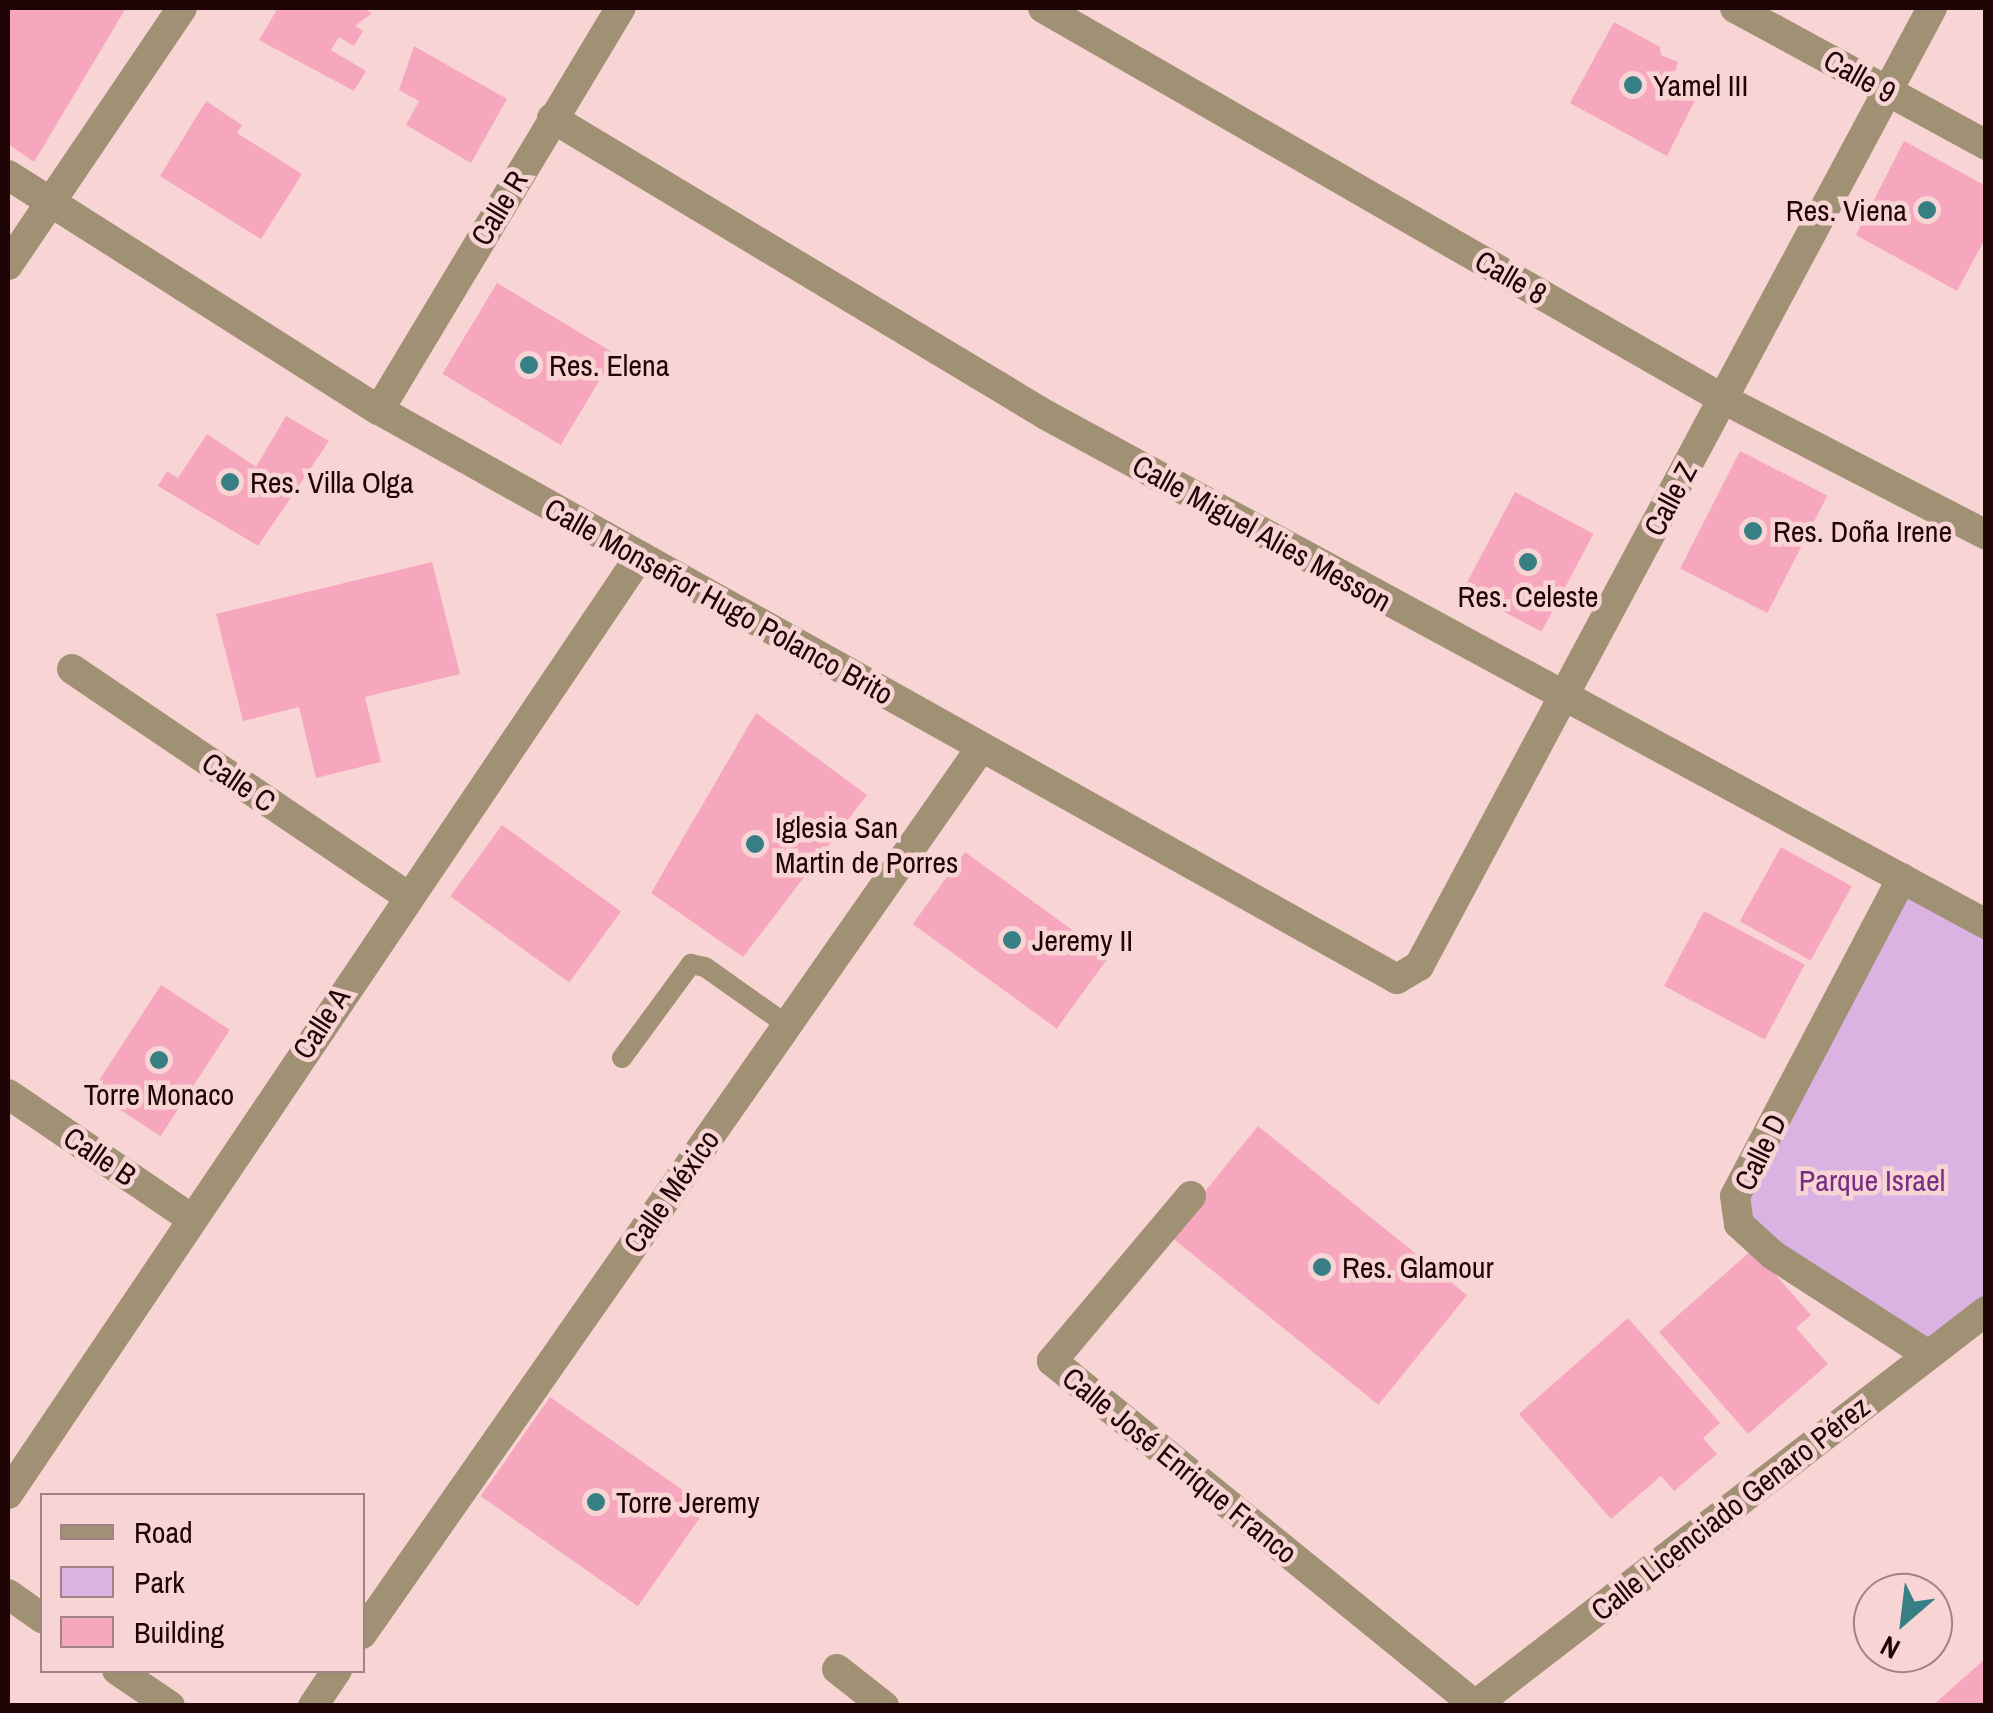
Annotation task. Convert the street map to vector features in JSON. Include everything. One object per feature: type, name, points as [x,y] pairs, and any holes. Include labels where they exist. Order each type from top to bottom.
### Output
[{"type":"street","points":[[8,266],[182,8]]},
{"type":"street","name":"Calle R","points":[[380,410],[620,8]]},
{"type":"street","name":"Calle 8","points":[[1043,8],[1723,399],[1986,536]]},
{"type":"street","name":"Calle 9","points":[[1735,8],[1986,146]]},
{"type":"street","name":"Calle Z","points":[[1397,979],[1419,966],[1932,8]]},
{"type":"street","name":"Calle Miguel Alies Messon","points":[[552,118],[1046,415],[1986,924]]},
{"type":"street","name":"Calle Monseñor Hugo Polanco Brito","points":[[8,176],[380,410],[1397,979]]},
{"type":"street","name":"Calle A","points":[[8,1494],[406,895],[640,556]]},
{"type":"street","name":"Calle C","points":[[72,669],[406,895]]},
{"type":"street","name":"Calle México","points":[[365,1630],[980,749]]},
{"type":"street","name":"Calle D","points":[[1902,878],[1735,1196],[1738,1224],[1773,1255],[1928,1354]]},
{"type":"street","name":"Calle B","points":[[8,1094],[192,1219]]},
{"type":"street","name":"Calle José Enrique Franco","points":[[1191,1196],[1052,1360],[1475,1705]]},
{"type":"street","name":"Calle Licenciado Genaro Pérez","points":[[1475,1705],[1986,1312]]},
{"type":"street","points":[[8,1594],[40,1617]]},
{"type":"street","points":[[838,1669],[884,1706]]},
{"type":"street","points":[[121,1673],[170,1706]]},
{"type":"street","points":[[313,1706],[335,1673]]},
{"type":"lane","points":[[622,1058],[691,964],[705,967],[787,1025]]},
{"type":"green space","name":"Parque Israel","points":[[1902,878],[1985,924],[1985,1311],[1928,1355],[1773,1255],[1735,1196]]},
{"type":"building","points":[[8,8],[126,8],[34,162],[8,144]]},
{"type":"building","points":[[278,8],[362,8],[372,13],[355,26],[363,31],[354,46],[339,37],[331,50],[366,71],[354,91],[259,40]]},
{"type":"building","name":"Yamel III","points":[[1614,22],[1660,47],[1661,55],[1678,62],[1673,79],[1699,92],[1667,156],[1570,103]]},
{"type":"building","points":[[414,46],[507,99],[471,163],[406,125],[419,101],[399,90]]},
{"type":"building","points":[[206,101],[242,125],[237,133],[302,174],[261,239],[160,176]]},
{"type":"building","name":"Res. Viena","points":[[1904,141],[1986,186],[1986,237],[1957,291],[1856,235]]},
{"type":"building","name":"Res. Elena","points":[[497,283],[615,354],[561,445],[442,374]]},
{"type":"building","name":"Res. Villa Olga","points":[[286,416],[329,441],[258,546],[158,486],[167,471],[178,478],[207,434],[256,467]]},
{"type":"building","name":"Res. Doña Irene","points":[[1740,451],[1827,495],[1767,613],[1680,569]]},
{"type":"building","name":"Res. Celeste","points":[[1515,492],[1594,534],[1541,632],[1463,590]]},
{"type":"building","points":[[432,562],[460,674],[365,697],[381,762],[316,778],[299,707],[243,721],[216,614]]},
{"type":"building","name":"Iglesia San Martin de Porres","points":[[756,713],[867,795],[743,957],[651,893]]},
{"type":"building","points":[[502,825],[621,911],[569,983],[450,896]]},
{"type":"building","points":[[1781,847],[1852,886],[1811,961],[1740,921]]},
{"type":"building","name":"Jeremy II","points":[[965,852],[1109,957],[1057,1029],[913,924]]},
{"type":"building","points":[[1704,911],[1805,965],[1765,1040],[1664,986]]},
{"type":"building","name":"Torre Monaco","points":[[161,985],[230,1030],[161,1136],[92,1092]]},
{"type":"building","name":"Res. Glamour","points":[[1258,1126],[1467,1295],[1378,1405],[1169,1236]]},
{"type":"building","points":[[1753,1249],[1811,1315],[1796,1328],[1828,1364],[1748,1434],[1659,1332]]},
{"type":"building","points":[[1628,1318],[1720,1423],[1703,1438],[1717,1454],[1674,1491],[1661,1476],[1611,1519],[1519,1414]]},
{"type":"building","name":"Torre Jeremy","points":[[550,1397],[707,1507],[638,1606],[481,1496]]},
{"type":"building","points":[[1986,1658],[1986,1706],[1932,1706]]},
{"type":"place","name":"Yamel III","points":[[1633,85]]},
{"type":"place","name":"Res. Viena","points":[[1927,210]]},
{"type":"place","name":"Res. Elena","points":[[529,365]]},
{"type":"place","name":"Res. Villa Olga","points":[[230,482]]},
{"type":"place","name":"Res. Doña Irene","points":[[1753,531]]},
{"type":"place","name":"Res. Celeste","points":[[1528,562]]},
{"type":"place","name":"Iglesia San Martin de Porres","points":[[755,844]]},
{"type":"place","name":"Jeremy II","points":[[1012,940]]},
{"type":"place","name":"Torre Monaco","points":[[159,1060]]},
{"type":"place","name":"Res. Glamour","points":[[1322,1267]]},
{"type":"place","name":"Torre Jeremy","points":[[596,1502]]}]
